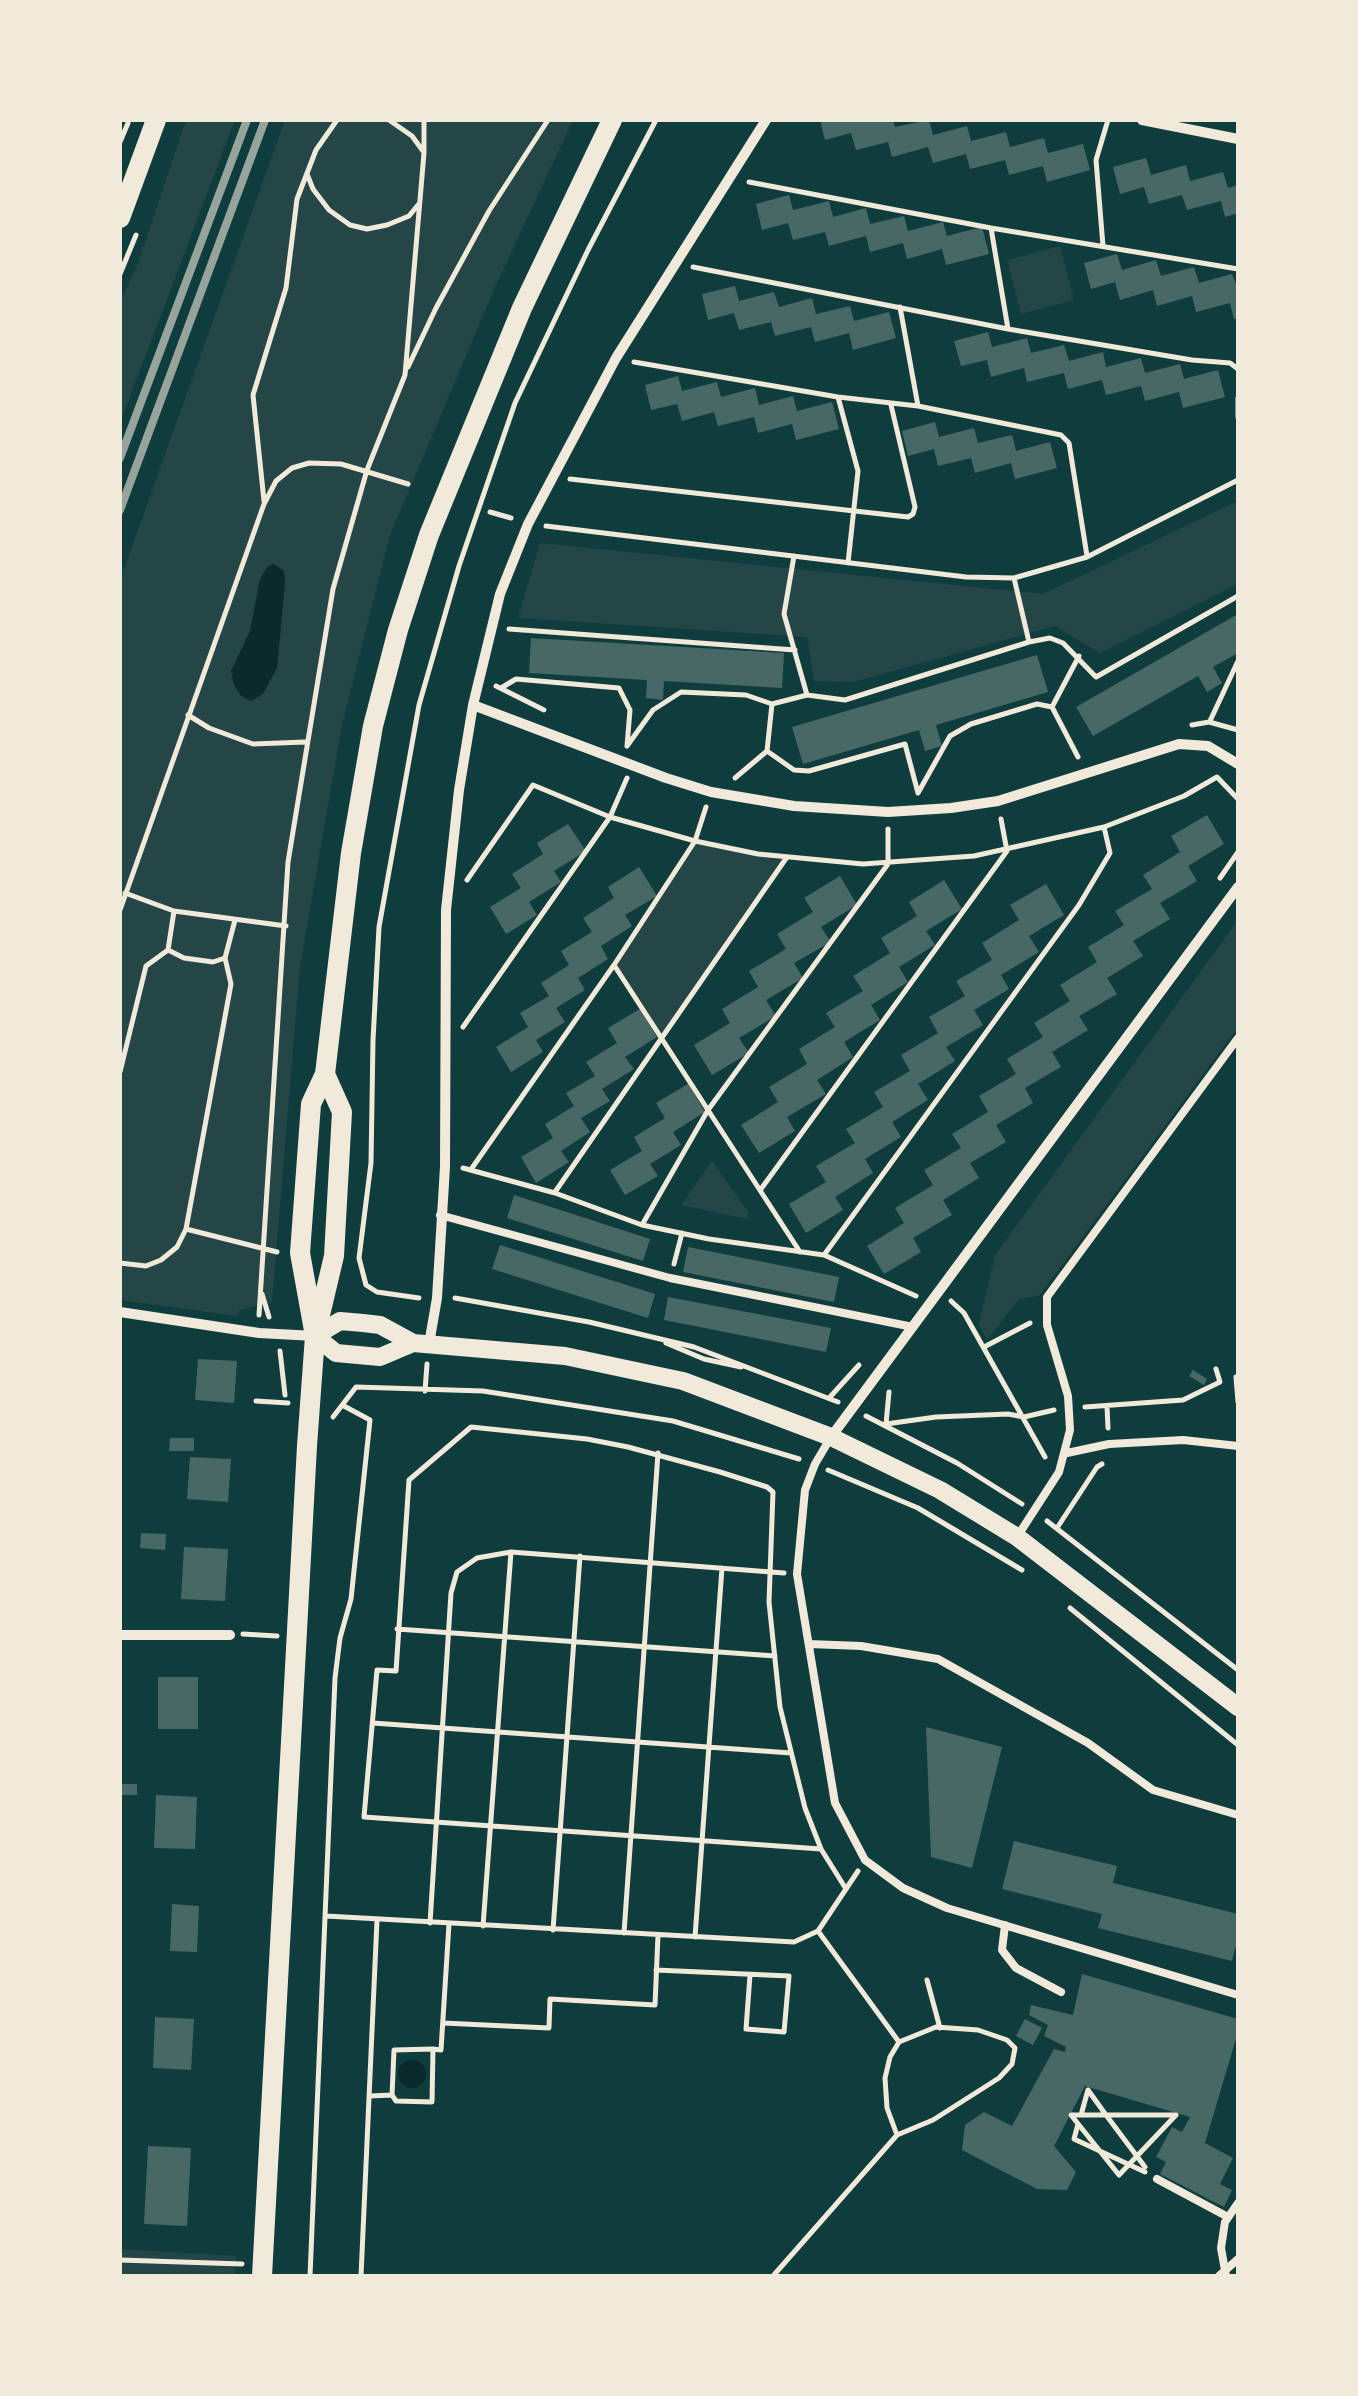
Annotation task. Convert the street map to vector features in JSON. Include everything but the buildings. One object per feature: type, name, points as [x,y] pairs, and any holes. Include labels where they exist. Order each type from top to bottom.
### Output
[{"type":"main road","points":[[123,206],[156,120]]},
{"type":"main road","points":[[315,1336],[300,1254],[311,1104],[325,1074],[351,853],[373,726],[398,630],[429,535],[522,308],[612,120]]},
{"type":"main road","points":[[262,2276],[315,1336],[334,1256],[342,1112],[325,1074]]},
{"type":"street","points":[[421,1344],[436,1298],[445,1167],[446,910],[474,705],[500,594],[528,524],[616,358],[766,120]]},
{"type":"street","points":[[1142,120],[1238,139]]},
{"type":"street","points":[[474,705],[631,767],[710,792],[794,806],[888,812],[998,801],[1179,744],[1208,746],[1238,764]]},
{"type":"street","points":[[832,1437],[1238,888]]},
{"type":"street","points":[[120,1312],[259,1333],[315,1336],[340,1321],[380,1325],[421,1344],[564,1356],[682,1381],[832,1437],[940,1490],[1017,1538],[1238,1707]]},
{"type":"street","points":[[315,1336],[336,1353],[380,1358],[421,1344]]},
{"type":"street","points":[[120,1635],[230,1634]]},
{"type":"lane","points":[[1017,1538],[1059,1472],[1066,1453],[1068,1408],[1047,1316],[1047,1297],[1238,1038]]},
{"type":"lane","points":[[440,1215],[670,1278],[913,1327]]},
{"type":"lane","points":[[832,1437],[805,1490],[797,1574],[836,1803],[865,1860],[903,1888],[947,1908],[1238,1995]]},
{"type":"lane","points":[[1066,1453],[1110,1444],[1183,1440],[1238,1446]]},
{"type":"lane","points":[[808,1644],[861,1646],[938,1659],[1088,1743],[1153,1790],[1238,1815]]},
{"type":"lane","points":[[1005,1925],[1002,1950],[1016,1968],[1061,1992]]},
{"type":"lane","points":[[1157,2179],[1228,2217]]},
{"type":"lane","points":[[1223,2275],[1221,2248],[1228,2217],[1238,2203]]},
{"type":"lane","points":[[1223,2275],[1238,2259]]},
{"type":"path","points":[[120,142],[129,120]]},
{"type":"path","points":[[264,504],[252,395],[280,316],[297,200],[327,130],[337,120]]},
{"type":"path","points":[[389,120],[412,136],[424,153]]},
{"type":"path","points":[[405,375],[424,120]]},
{"type":"path","points":[[259,1333],[288,862],[332,589],[367,470],[405,375],[436,308],[548,120]]},
{"type":"path","points":[[1103,246],[1096,160],[1108,120]]},
{"type":"path","points":[[306,172],[312,189],[329,210],[350,225],[367,229],[387,225],[409,216],[420,203]]},
{"type":"path","points":[[728,178],[1238,270]]},
{"type":"path","points":[[991,228],[1008,329]]},
{"type":"path","points":[[675,263],[1008,329],[1230,363],[1238,369]]},
{"type":"path","points":[[900,306],[918,406]]},
{"type":"path","points":[[616,358],[838,397],[918,406],[1061,435],[1068,444],[1088,557]]},
{"type":"path","points":[[838,397],[858,471],[848,562]]},
{"type":"path","points":[[1238,398],[1238,417]]},
{"type":"path","points":[[552,478],[899,518],[913,514],[915,507],[890,403]]},
{"type":"path","points":[[120,910],[264,504],[276,481],[292,468],[309,463],[341,464],[408,484]]},
{"type":"path","points":[[490,512],[528,524],[966,577],[1014,578],[1088,557],[1238,480]]},
{"type":"path","points":[[794,556],[784,614],[807,695]]},
{"type":"path","points":[[1014,578],[1029,642]]},
{"type":"path","points":[[501,688],[516,679],[619,688],[630,710],[627,746],[653,710],[681,692],[746,695],[772,704],[807,695],[845,700],[1050,638],[1064,643],[1079,656],[1096,678],[1238,596]]},
{"type":"path","points":[[492,628],[795,650]]},
{"type":"path","points":[[1052,707],[1079,656]]},
{"type":"path","points":[[1210,722],[1238,661]]},
{"type":"path","points":[[751,784],[733,780],[767,751],[772,704]]},
{"type":"path","points":[[918,793],[950,736],[971,724],[1036,704],[1052,707]]},
{"type":"path","points":[[1052,707],[1078,757],[1090,754]]},
{"type":"path","points":[[188,715],[209,728],[253,744],[306,742]]},
{"type":"path","points":[[1192,725],[1210,722],[1238,730]]},
{"type":"path","points":[[767,751],[794,770],[809,772],[904,744],[918,793]]},
{"type":"path","points":[[445,1049],[491,991],[610,817],[631,767]]},
{"type":"path","points":[[446,910],[533,784],[610,817],[695,841],[787,857],[888,864],[1007,850],[1104,828],[1184,796],[1217,776],[1238,799]]},
{"type":"path","points":[[918,793],[936,790]]},
{"type":"path","points":[[472,1168],[695,841],[710,792]]},
{"type":"path","points":[[761,1190],[1007,850],[998,801]]},
{"type":"path","points":[[642,1225],[708,1110],[888,864],[888,812]]},
{"type":"path","points":[[824,1255],[1079,905],[1110,854],[1104,828]]},
{"type":"path","points":[[555,1192],[787,857]]},
{"type":"path","points":[[125,894],[174,911],[286,926]]},
{"type":"path","points":[[120,1072],[146,966],[168,950],[174,911]]},
{"type":"path","points":[[120,1262],[146,1266],[161,1260],[178,1248],[186,1229],[231,984],[225,958],[235,920]]},
{"type":"path","points":[[168,950],[184,958],[213,962],[225,958]]},
{"type":"path","points":[[614,965],[801,1254]]},
{"type":"path","points":[[445,1167],[472,1168],[555,1192],[642,1225],[824,1255],[932,1302],[953,1300],[984,1347],[1040,1450],[1059,1472]]},
{"type":"path","points":[[186,1229],[263,1251]]},
{"type":"path","points":[[670,1278],[682,1233]]},
{"type":"path","points":[[984,1347],[1047,1316]]},
{"type":"path","points":[[660,1338],[704,1359],[730,1367],[748,1366]]},
{"type":"path","points":[[1216,1369],[1220,1382]]},
{"type":"path","points":[[886,1424],[936,1417],[1024,1417],[1068,1408],[1183,1400],[1237,1377],[1238,1402]]},
{"type":"path","points":[[310,2276],[335,1678],[340,1638],[351,1599],[370,1420],[344,1406],[356,1387]]},
{"type":"path","points":[[1056,1528],[1097,1467],[1110,1461],[1107,1406]]},
{"type":"path","points":[[820,1849],[364,1817],[377,1670],[396,1670],[409,1480],[471,1428],[586,1439],[658,1453],[773,1492],[769,1572],[780,1707],[805,1808],[820,1849],[846,1889]]},
{"type":"path","points":[[624,1933],[658,1453]]},
{"type":"path","points":[[430,1923],[451,1592],[457,1572],[477,1558],[511,1552],[797,1574]]},
{"type":"path","points":[[482,1926],[511,1552]]},
{"type":"path","points":[[553,1930],[580,1556]]},
{"type":"path","points":[[695,1937],[722,1568]]},
{"type":"path","points":[[397,1629],[775,1656]]},
{"type":"path","points":[[1189,1631],[1192,1641],[1228,1669],[1238,1672]]},
{"type":"path","points":[[230,1634],[278,1636]]},
{"type":"path","points":[[373,1723],[791,1753]]},
{"type":"path","points":[[326,1916],[794,1942],[818,1932],[865,1860]]},
{"type":"path","points":[[360,2276],[377,1920]]},
{"type":"path","points":[[433,2049],[432,2102],[396,2101],[392,2096],[394,2050],[433,2049],[441,2050],[449,1924]]},
{"type":"path","points":[[818,1932],[899,2042]]},
{"type":"path","points":[[442,2023],[549,2028],[550,1999],[655,2005],[658,1935]]},
{"type":"path","points":[[656,1970],[750,1974],[788,1976],[784,2032],[746,2029],[750,1974]]},
{"type":"path","points":[[927,1980],[940,2028]]},
{"type":"path","points":[[774,2276],[897,2136],[934,2120],[999,2078],[1012,2064],[1015,2048],[1007,2040],[978,2030],[940,2028],[899,2042],[885,2078],[887,2108],[897,2136]]},
{"type":"path","points":[[1088,2090],[1152,2176],[1074,2139],[1081,2115],[1088,2090]]},
{"type":"path","points":[[369,2096],[392,2096]]},
{"type":"path","points":[[1078,2124],[1120,2175],[1176,2115],[1081,2115]]},
{"type":"path","points":[[120,2260],[242,2264]]},
{"type":"shaded area","points":[[186,120],[235,120],[120,423],[120,302],[137,266]]},
{"type":"shaded area","points":[[285,120],[573,120],[496,285],[390,535],[342,725],[300,967],[272,1302],[240,1310],[236,1316],[120,1300],[120,580]]},
{"type":"shaded area","points":[[1060,246],[1074,300],[1021,314],[1007,260]]},
{"type":"shaded area","points":[[1238,501],[1238,584],[1100,653],[1055,626],[854,682],[814,681],[807,637],[518,618],[540,543],[1043,594]]},
{"type":"shaded area","points":[[274,564],[284,571],[285,583],[277,668],[263,694],[251,701],[241,696],[231,671],[250,631],[260,579],[267,567]]},
{"type":"shaded area","points":[[695,841],[787,857],[662,1039],[614,965]]},
{"type":"shaded area","points":[[1238,920],[1238,1027],[1039,1296],[1019,1299],[987,1340],[979,1324],[995,1255]]},
{"type":"shaded area","points":[[712,1161],[749,1213],[747,1219],[681,1205]]},
{"type":"shaded area","points":[[412,2060],[422,2064],[426,2074],[422,2084],[412,2088],[402,2084],[398,2074],[402,2064]]},
{"type":"shaded area","points":[[120,2249],[236,2256],[234,2276],[120,2276]]},
{"type":"railway","points":[[120,458],[247,120]]},
{"type":"railway","points":[[120,510],[265,120]]}]
